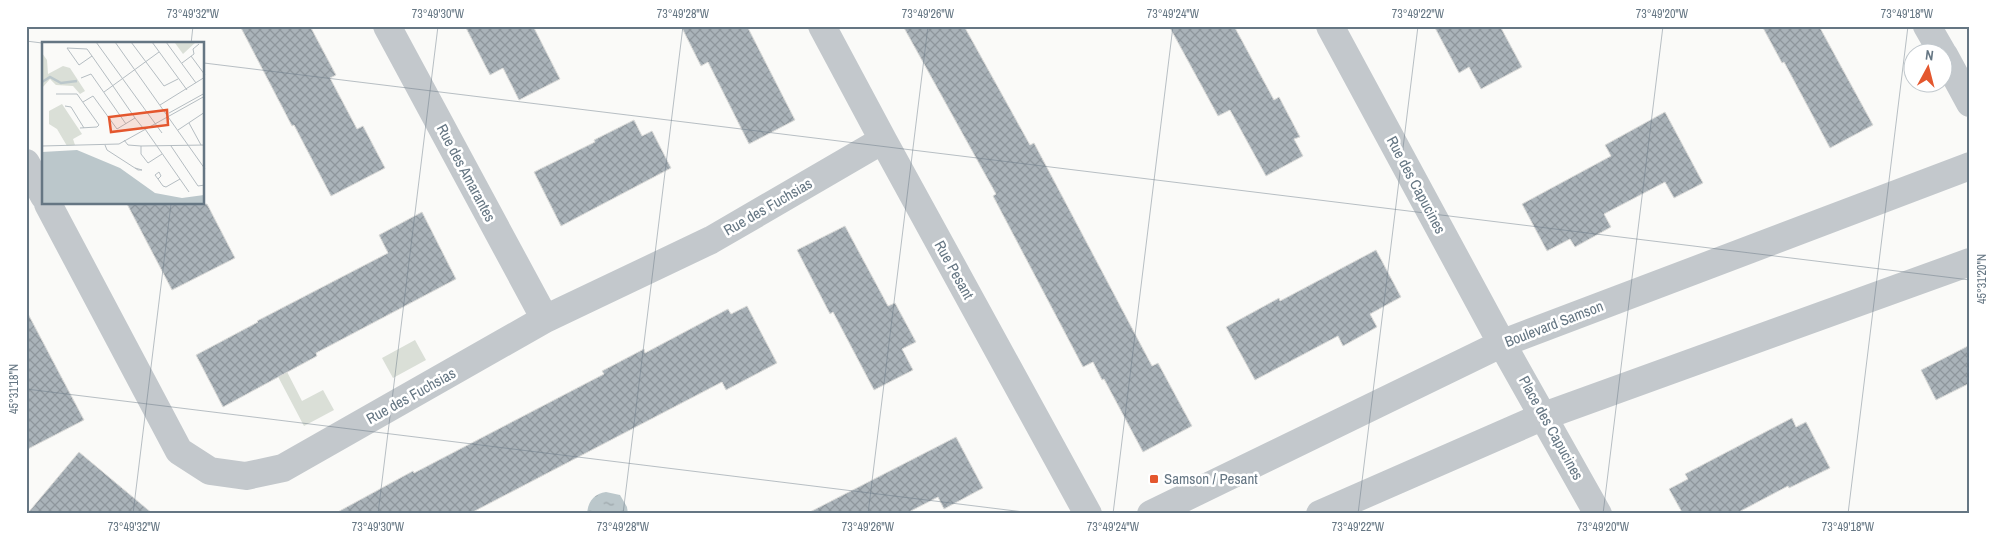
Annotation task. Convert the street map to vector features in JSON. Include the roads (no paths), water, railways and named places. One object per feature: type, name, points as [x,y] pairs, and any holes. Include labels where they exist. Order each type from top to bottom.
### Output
[{"type":"street","name":"Rue des Amarantes","points":[[387,26],[545,319]]},
{"type":"street","name":"Rue Pesant","points":[[822,26],[1088,514]]},
{"type":"street","name":"Rue des Capucines","points":[[1330,26],[1503,343]]},
{"type":"street","points":[[1928,26],[1937,42]]},
{"type":"street","points":[[1954,74],[1970,103]]},
{"type":"street","name":"Rue des Fuchsias","points":[[49,205],[179,451],[210,470],[246,476],[283,468],[545,319],[711,240],[883,140]]},
{"type":"street","points":[[26,163],[42,192]]},
{"type":"street","name":"Boulevard Samson","points":[[1151,514],[1503,343],[1970,166]]},
{"type":"street","points":[[1320,514],[1544,416],[1970,262]]},
{"type":"street","name":"Place des Capucines","points":[[1503,343],[1598,514]]},
{"type":"water","points":[[606,492],[620,495],[627,507],[628,514],[587,514],[592,499],[598,494]]},
{"type":"place","name":"Samson / Pesant","points":[[1154,479]]}]
